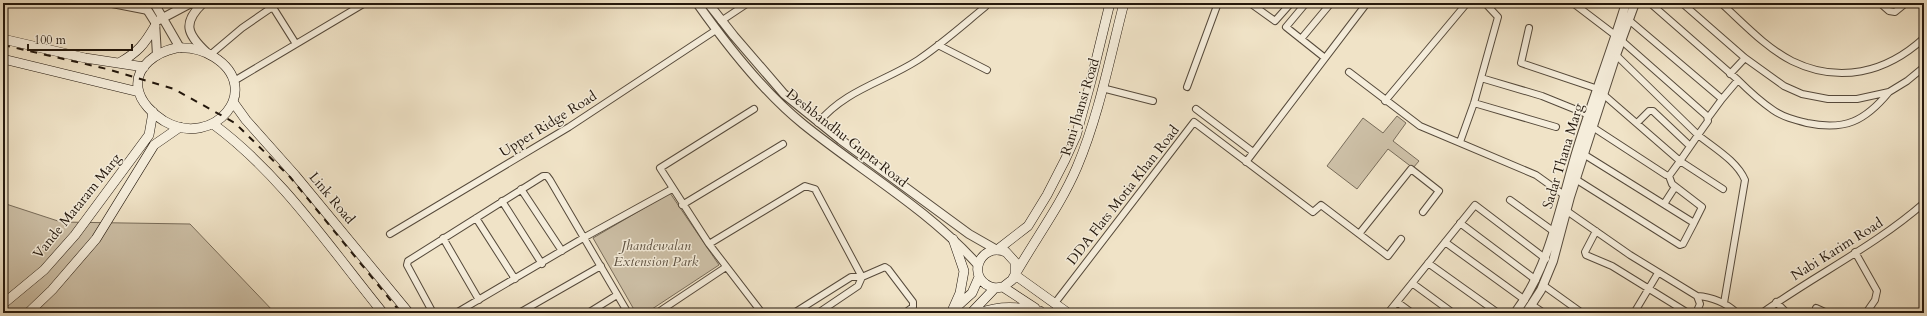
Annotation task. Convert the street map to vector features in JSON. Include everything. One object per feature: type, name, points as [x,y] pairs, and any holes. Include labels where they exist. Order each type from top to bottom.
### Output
[{"type":"main road","name":"Rani Jhansi Road","points":[[997,250],[1028,226],[1065,160],[1076,136],[1110,3]]},
{"type":"main road","name":"Rani Jhansi Road","points":[[1015,275],[1058,204],[1077,167],[1088,138],[1124,3]]},
{"type":"main road","points":[[119,64],[145,45],[155,24]]},
{"type":"main road","points":[[3,39],[119,64],[144,67]]},
{"type":"main road","points":[[180,48],[194,49],[209,54],[228,69],[234,80],[235,91],[233,102],[225,115],[213,124],[196,128],[180,127],[167,122],[153,112],[139,92],[139,78],[144,67],[157,55],[180,48]]},
{"type":"main road","points":[[3,59],[139,92]]},
{"type":"main road","name":"Link Road","points":[[233,102],[246,120],[295,175],[409,313]]},
{"type":"main road","name":"Vande Mataram Marg","points":[[3,304],[44,270],[75,234],[149,135],[153,112]]},
{"type":"main road","points":[[213,124],[227,134],[281,187],[383,313]]},
{"type":"main road","name":"Vande Mataram Marg","points":[[28,313],[52,290],[96,239],[154,145],[180,127]]},
{"type":"main road","points":[[951,312],[960,293],[964,271],[953,238]]},
{"type":"main road","points":[[951,312],[972,293],[979,277],[978,265],[985,254],[997,250],[1006,252],[1012,257],[1016,266],[1015,275],[1010,283],[999,287],[990,287],[979,277]]},
{"type":"main road","points":[[1015,275],[1068,313]]},
{"type":"main road","points":[[999,287],[1041,312]]},
{"type":"main road","points":[[971,313],[999,287]]},
{"type":"main road","points":[[980,313],[998,308],[1019,307],[1041,312]]},
{"type":"street","points":[[107,3],[148,11]]},
{"type":"street","points":[[143,3],[155,24],[157,55]]},
{"type":"street","points":[[154,3],[180,48]]},
{"type":"street","points":[[155,24],[165,20],[191,3]]},
{"type":"street","points":[[203,3],[194,12],[190,20],[189,30],[194,41],[209,54],[242,28],[271,8],[274,9],[296,44]]},
{"type":"street","points":[[234,80],[365,3]]},
{"type":"street","name":"Deshbandhu Gupta Road","points":[[697,3],[716,30],[773,98],[824,141],[953,238],[978,265]]},
{"type":"street","name":"Deshbandhu Gupta Road","points":[[708,3],[784,94],[830,132],[968,234],[997,250]]},
{"type":"street","points":[[716,30],[722,21],[748,3]]},
{"type":"street","points":[[1187,87],[1218,3]]},
{"type":"street","points":[[1250,3],[1275,21],[1291,3]]},
{"type":"street","points":[[1306,3],[1286,27],[1325,58]]},
{"type":"street","points":[[1301,40],[1331,3]]},
{"type":"street","points":[[1246,162],[1367,3]]},
{"type":"street","points":[[1385,101],[1467,3]]},
{"type":"street","points":[[1460,142],[1474,103],[1498,17],[1485,3]]},
{"type":"street","points":[[1572,3],[1619,38],[1708,118]]},
{"type":"street","name":"Sadar Thana Marg","points":[[1514,313],[1525,300],[1546,259],[1553,231],[1577,180],[1616,55],[1626,3]]},
{"type":"street","name":"Sadar Thana Marg","points":[[1526,313],[1543,285],[1554,257],[1563,209],[1564,195],[1589,115],[1619,38],[1630,21],[1635,3]]},
{"type":"street","points":[[1650,3],[1774,111],[1794,120],[1822,126],[1838,126],[1854,122],[1865,116],[1890,92],[1907,81],[1924,67]]},
{"type":"street","points":[[1682,3],[1745,58],[1784,86],[1802,94],[1828,99],[1857,99],[1890,92]]},
{"type":"street","points":[[1720,3],[1761,39],[1791,60],[1824,72],[1852,74],[1882,66],[1912,49],[1924,38]]},
{"type":"street","points":[[1880,3],[1889,11],[1894,12],[1906,3]]},
{"type":"street","points":[[818,122],[830,108],[917,61],[985,7]]},
{"type":"street","points":[[1630,21],[1722,99]]},
{"type":"street","points":[[1529,28],[1521,63],[1598,89]]},
{"type":"street","name":"Upper Ridge Road","points":[[390,234],[569,127],[716,30]]},
{"type":"street","points":[[938,45],[987,70]]},
{"type":"street","points":[[1616,55],[1698,135],[1742,172],[1745,180],[1724,303]]},
{"type":"street","points":[[1730,74],[1745,58]]},
{"type":"street","points":[[1349,72],[1385,101],[1420,126],[1536,175],[1564,195]]},
{"type":"street","points":[[1481,78],[1542,96],[1589,115]]},
{"type":"street","points":[[1669,176],[1708,118],[1738,80]]},
{"type":"street","points":[[1102,88],[1153,101]]},
{"type":"street","points":[[1604,95],[1680,161],[1722,189]]},
{"type":"street","points":[[1474,103],[1556,127]]},
{"type":"street","points":[[754,109],[660,168],[682,205],[709,244],[762,313]]},
{"type":"street","points":[[1196,109],[1253,152]]},
{"type":"street","points":[[1637,123],[1649,111],[1653,111],[1690,146]]},
{"type":"street","name":"DDA Flats Motia Khan Road","points":[[1054,303],[1194,122],[1313,212],[1321,205],[1388,256],[1401,239]]},
{"type":"street","points":[[1577,180],[1680,245],[1683,244],[1702,206],[1675,187],[1669,176],[1594,128]]},
{"type":"street","points":[[824,141],[830,132]]},
{"type":"street","points":[[682,205],[782,144]]},
{"type":"street","points":[[1585,155],[1694,224]]},
{"type":"street","points":[[1359,234],[1411,168],[1440,191],[1423,212]]},
{"type":"street","points":[[432,313],[407,263],[410,259],[543,176],[547,176],[585,237],[628,313]]},
{"type":"street","points":[[709,244],[805,186],[815,189],[862,277]]},
{"type":"street","points":[[1664,204],[1675,187]]},
{"type":"street","points":[[521,189],[562,252]]},
{"type":"street","points":[[456,313],[542,264],[585,237],[672,189]]},
{"type":"street","points":[[1510,200],[1553,231]]},
{"type":"street","points":[[502,202],[542,264]]},
{"type":"street","name":"Nabi Karim Road","points":[[1762,313],[1776,302],[1905,219],[1924,203]]},
{"type":"street","points":[[1388,313],[1475,205],[1546,259]]},
{"type":"street","points":[[1563,209],[1658,273],[1697,296],[1707,297],[1724,303],[1738,313]]},
{"type":"street","points":[[476,218],[515,279]]},
{"type":"street","points":[[1460,223],[1536,280]]},
{"type":"street","points":[[1596,232],[1585,252],[1586,255],[1612,266],[1688,313]]},
{"type":"street","points":[[443,238],[479,300]]},
{"type":"street","points":[[1445,242],[1525,300]]},
{"type":"street","points":[[1855,252],[1877,291],[1875,300],[1866,313]]},
{"type":"street","points":[[1428,263],[1498,313]]},
{"type":"street","points":[[519,313],[601,266]]},
{"type":"street","points":[[656,313],[726,267]]},
{"type":"street","points":[[794,313],[851,277],[862,277],[884,268],[888,268],[913,302],[914,306],[906,313]]},
{"type":"street","points":[[1634,313],[1658,273]]},
{"type":"street","points":[[818,313],[858,286],[862,277]]},
{"type":"street","points":[[1412,283],[1454,313]]},
{"type":"street","points":[[1543,285],[1582,313]]},
{"type":"street","points":[[588,313],[618,295]]},
{"type":"street","points":[[1697,296],[1700,304],[1697,312]]},
{"type":"street","points":[[1397,302],[1412,313]]},
{"type":"street","points":[[1776,302],[1787,313]]},
{"type":"street","points":[[1532,305],[1544,313]]},
{"type":"street","points":[[1816,308],[1827,313]]},
{"type":"green space","points":[[1397,116],[1406,123],[1393,141],[1419,161],[1413,168],[1388,149],[1357,189],[1327,166],[1363,118],[1383,133]]},
{"type":"green space","name":"Jhandewalan Extension Park","points":[[670,193],[719,265],[646,313],[636,313],[593,238]]},
{"type":"green space","points":[[3,203],[61,222],[190,224],[275,313],[3,313]]},
{"type":"railway","points":[[3,45],[107,69],[174,89],[235,123],[290,177],[401,313]]}]
